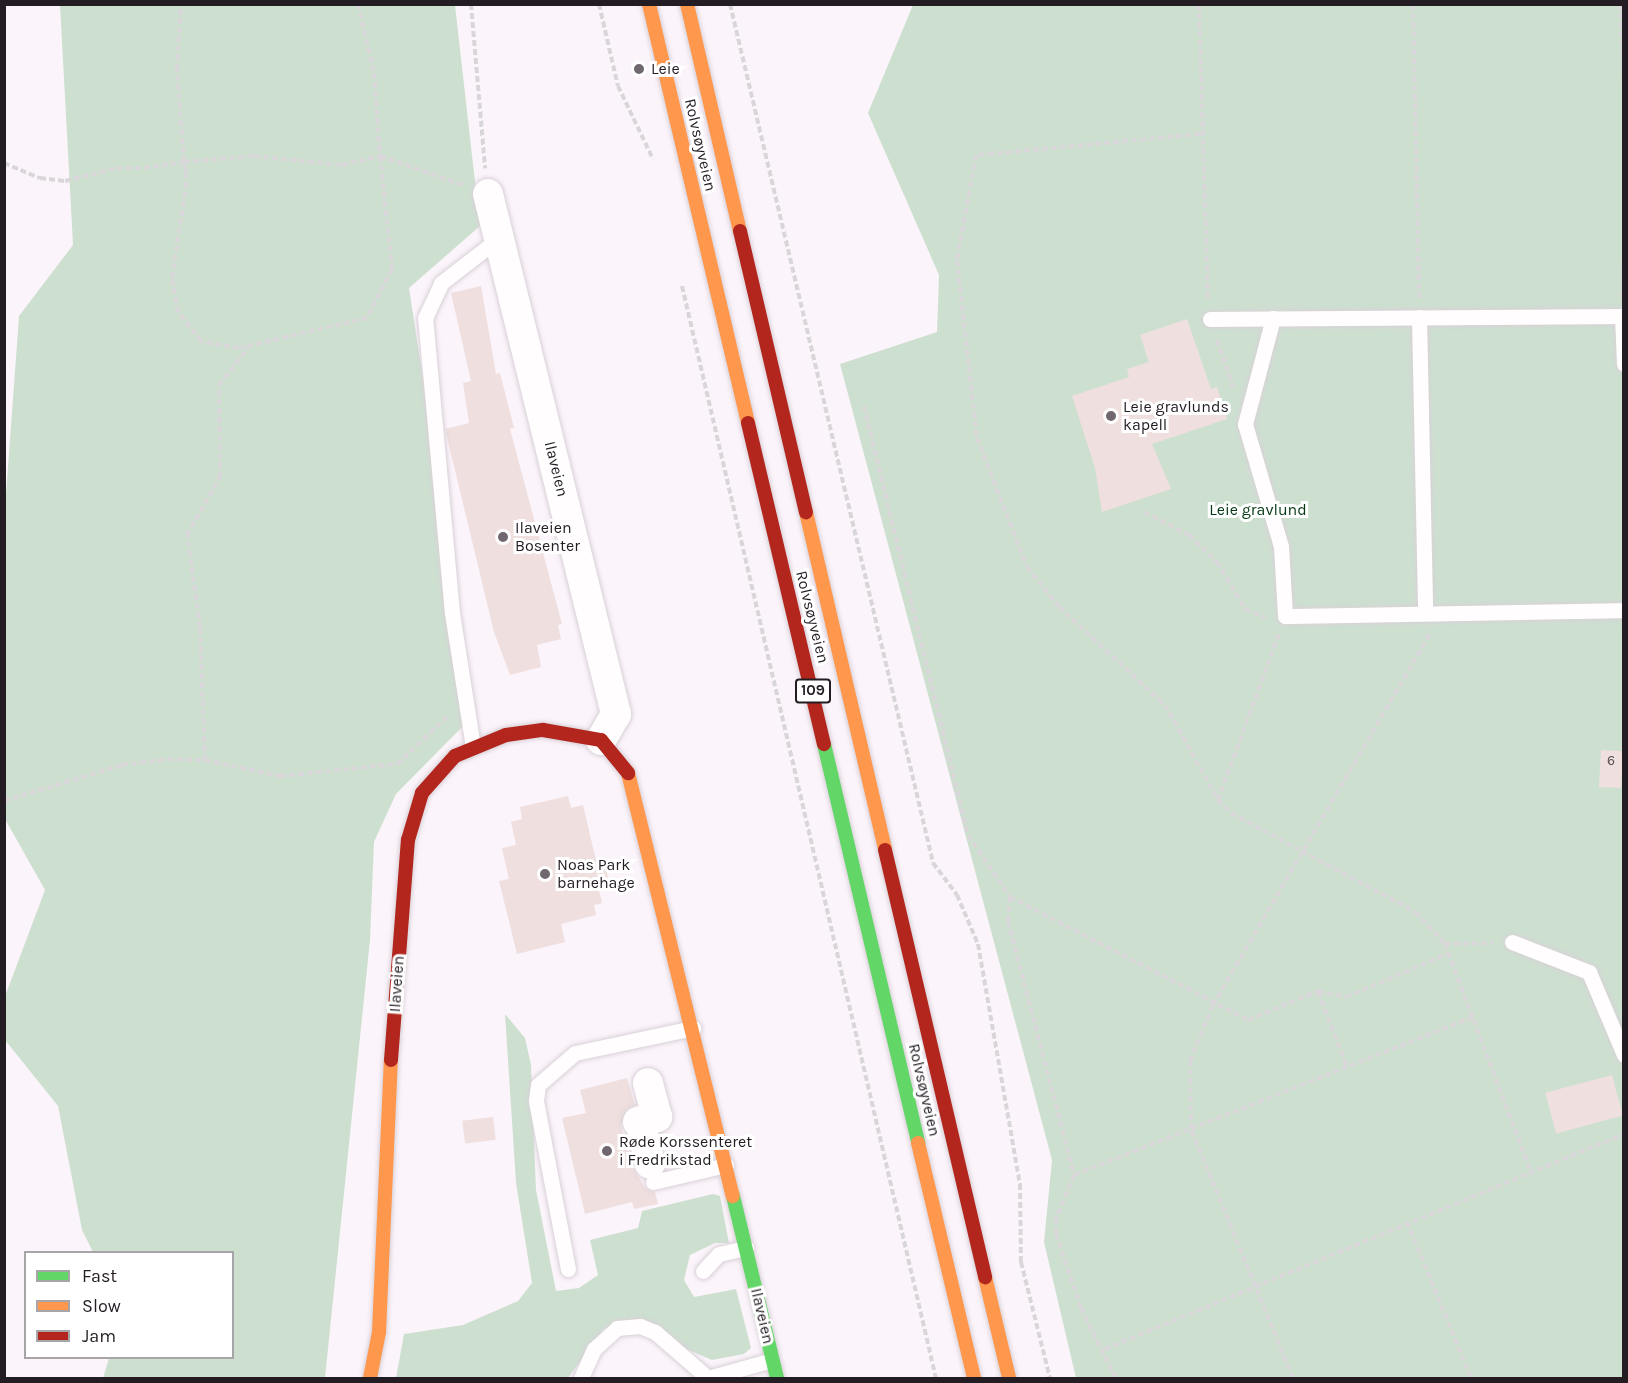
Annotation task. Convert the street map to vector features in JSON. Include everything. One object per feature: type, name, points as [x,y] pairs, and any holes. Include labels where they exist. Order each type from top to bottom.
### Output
[{"type":"main road","name":"Rolvsøyveien","points":[[649,4],[974,1378]]},
{"type":"main road","name":"Rolvsøyveien","points":[[687,4],[1009,1378]]},
{"type":"main road","name":"Ilaveien","points":[[370,1378],[379,1332],[387,1114],[408,840],[432,778],[473,747],[543,730],[601,740],[618,755],[633,781],[777,1378]]},
{"type":"street","name":"Ilaveien","points":[[488,194],[616,714],[601,740]]},
{"type":"street","points":[[648,1083],[657,1117],[639,1121],[651,1173]]},
{"type":"lane","points":[[473,747],[468,696],[452,614],[425,318],[441,283],[498,239]]},
{"type":"lane","points":[[1210,318],[1622,316],[1623,364]]},
{"type":"lane","points":[[1419,317],[1425,612]]},
{"type":"lane","points":[[1272,318],[1245,424],[1281,546],[1285,616],[1443,611],[1623,610]]},
{"type":"lane","points":[[1512,942],[1589,972],[1623,1055]]},
{"type":"lane","points":[[568,1269],[536,1101],[538,1085],[575,1053],[693,1028]]},
{"type":"lane","points":[[651,1173],[726,1165]]},
{"type":"lane","points":[[703,1271],[719,1254],[746,1248]]},
{"type":"lane","points":[[581,1378],[605,1335],[617,1328],[640,1326],[708,1378],[772,1360]]},
{"type":"path","points":[[181,4],[177,69],[186,187],[172,278],[178,312],[193,336],[208,345],[248,348],[372,312],[392,269],[374,73],[358,4]]},
{"type":"path","points":[[4,163],[40,178],[65,181],[117,168],[254,156],[342,165],[380,156],[488,194],[471,4]]},
{"type":"path","points":[[599,4],[618,86],[655,169]]},
{"type":"path","points":[[730,4],[933,863],[957,895],[978,944],[1020,1184],[1021,1262],[1050,1378]]},
{"type":"path","points":[[1199,4],[1200,134],[1210,318],[1245,424]]},
{"type":"path","points":[[1413,4],[1419,317]]},
{"type":"path","points":[[1620,4],[1623,92]]},
{"type":"path","points":[[1200,134],[976,155],[957,260],[977,438],[1027,567],[1059,607],[1165,705],[1218,800],[1231,813],[1416,912],[1445,944],[1530,1170]]},
{"type":"path","points":[[1622,316],[1623,244]]},
{"type":"path","points":[[679,274],[936,1378]]},
{"type":"path","points":[[205,760],[200,627],[187,535],[220,477],[219,386],[248,348]]},
{"type":"path","points":[[864,406],[968,836],[1010,897],[1213,1005],[1248,1020],[1318,991],[1346,997],[1447,954]]},
{"type":"path","points":[[1144,512],[1203,548],[1245,609],[1259,617],[1285,616],[1218,800]]},
{"type":"path","points":[[1293,1378],[1191,1129],[1190,1061],[1213,1005],[1443,611]]},
{"type":"path","points":[[4,801],[122,765],[205,760],[280,776],[397,764],[468,696]]},
{"type":"path","points":[[1010,897],[1008,921],[1074,1175],[1056,1219],[1056,1234],[1081,1308],[1105,1349],[1116,1378]]},
{"type":"path","points":[[1445,944],[1512,942]]},
{"type":"path","points":[[1318,991],[1347,1067]]},
{"type":"path","points":[[1074,1175],[1473,1017]]},
{"type":"path","points":[[1105,1349],[1530,1170],[1623,1134]]},
{"type":"path","points":[[1407,1222],[1471,1378]]},
{"type":"green space","points":[[60,5],[455,5],[480,226],[409,288],[475,714],[396,794],[374,842],[370,940],[325,1378],[103,1378],[109,1359],[234,1359],[234,1251],[92,1251],[82,1230],[58,1106],[5,1040],[4,999],[45,890],[5,819],[4,522],[19,316],[73,245]]},
{"type":"green space","name":"Leie gravlund","points":[[913,5],[1623,5],[1623,1378],[1076,1378],[1044,1242],[1052,1160],[840,364],[937,332],[939,275],[868,113]]},
{"type":"green space","points":[[505,1014],[525,1038],[531,1065],[536,1190],[556,1291],[579,1288],[598,1275],[590,1240],[638,1228],[642,1211],[713,1194],[720,1196],[729,1243],[715,1243],[690,1255],[684,1280],[694,1297],[736,1289],[751,1348],[744,1354],[712,1360],[684,1348],[654,1325],[616,1322],[604,1329],[568,1378],[396,1378],[404,1334],[463,1325],[518,1301],[532,1283],[516,1183]]},
{"type":"building","name":"Ilaveien Bosenter","points":[[481,286],[496,374],[500,373],[514,428],[510,429],[562,624],[558,625],[561,639],[537,645],[541,667],[510,675],[494,632],[445,429],[469,423],[463,383],[471,381],[451,293]]},
{"type":"building","name":"Leie gravlunds kapell","points":[[1187,319],[1211,389],[1217,387],[1227,419],[1152,444],[1171,489],[1102,512],[1095,468],[1072,396],[1129,377],[1127,369],[1149,362],[1140,335]]},
{"type":"building","points":[[1601,750],[1623,751],[1621,788],[1599,787]]},
{"type":"building","points":[[568,796],[571,808],[583,805],[598,869],[606,868],[610,887],[599,890],[602,903],[594,905],[596,915],[561,924],[565,942],[517,954],[499,881],[509,879],[502,848],[516,845],[511,822],[522,819],[520,807]]},
{"type":"building","points":[[1612,1075],[1623,1116],[1556,1133],[1545,1093]]},
{"type":"building","points":[[627,1078],[635,1105],[626,1110],[621,1126],[633,1168],[646,1189],[655,1192],[658,1204],[634,1209],[632,1202],[585,1214],[562,1118],[586,1113],[580,1090]]},
{"type":"building","points":[[493,1117],[496,1140],[465,1144],[462,1121]]},
{"type":"traffic: fast","points":[[824,744],[918,1143]]},
{"type":"traffic: fast","points":[[733,1196],[777,1378]]},
{"type":"traffic: slow","points":[[649,4],[748,423]]},
{"type":"traffic: slow","points":[[687,4],[740,231]]},
{"type":"traffic: slow","points":[[806,512],[885,850]]},
{"type":"traffic: slow","points":[[628,773],[733,1196]]},
{"type":"traffic: slow","points":[[370,1378],[379,1332],[391,1060]]},
{"type":"traffic: slow","points":[[918,1143],[974,1378]]},
{"type":"traffic: slow","points":[[985,1277],[1009,1378]]},
{"type":"traffic: jam","points":[[740,231],[806,512]]},
{"type":"traffic: jam","points":[[748,423],[824,744]]},
{"type":"traffic: jam","points":[[391,1060],[408,840],[422,793],[455,756],[506,735],[543,730],[601,740],[628,773]]},
{"type":"traffic: jam","points":[[885,850],[985,1277]]},
{"type":"place","name":"Leie","points":[[639,69]]},
{"type":"place","name":"Leie gravlunds kapell","points":[[1111,416]]},
{"type":"place","name":"Ilaveien Bosenter","points":[[503,537]]},
{"type":"place","name":"Noas Park barnehage","points":[[545,874]]},
{"type":"place","name":"Røde Korssenteret i Fredrikstad","points":[[607,1151]]}]
